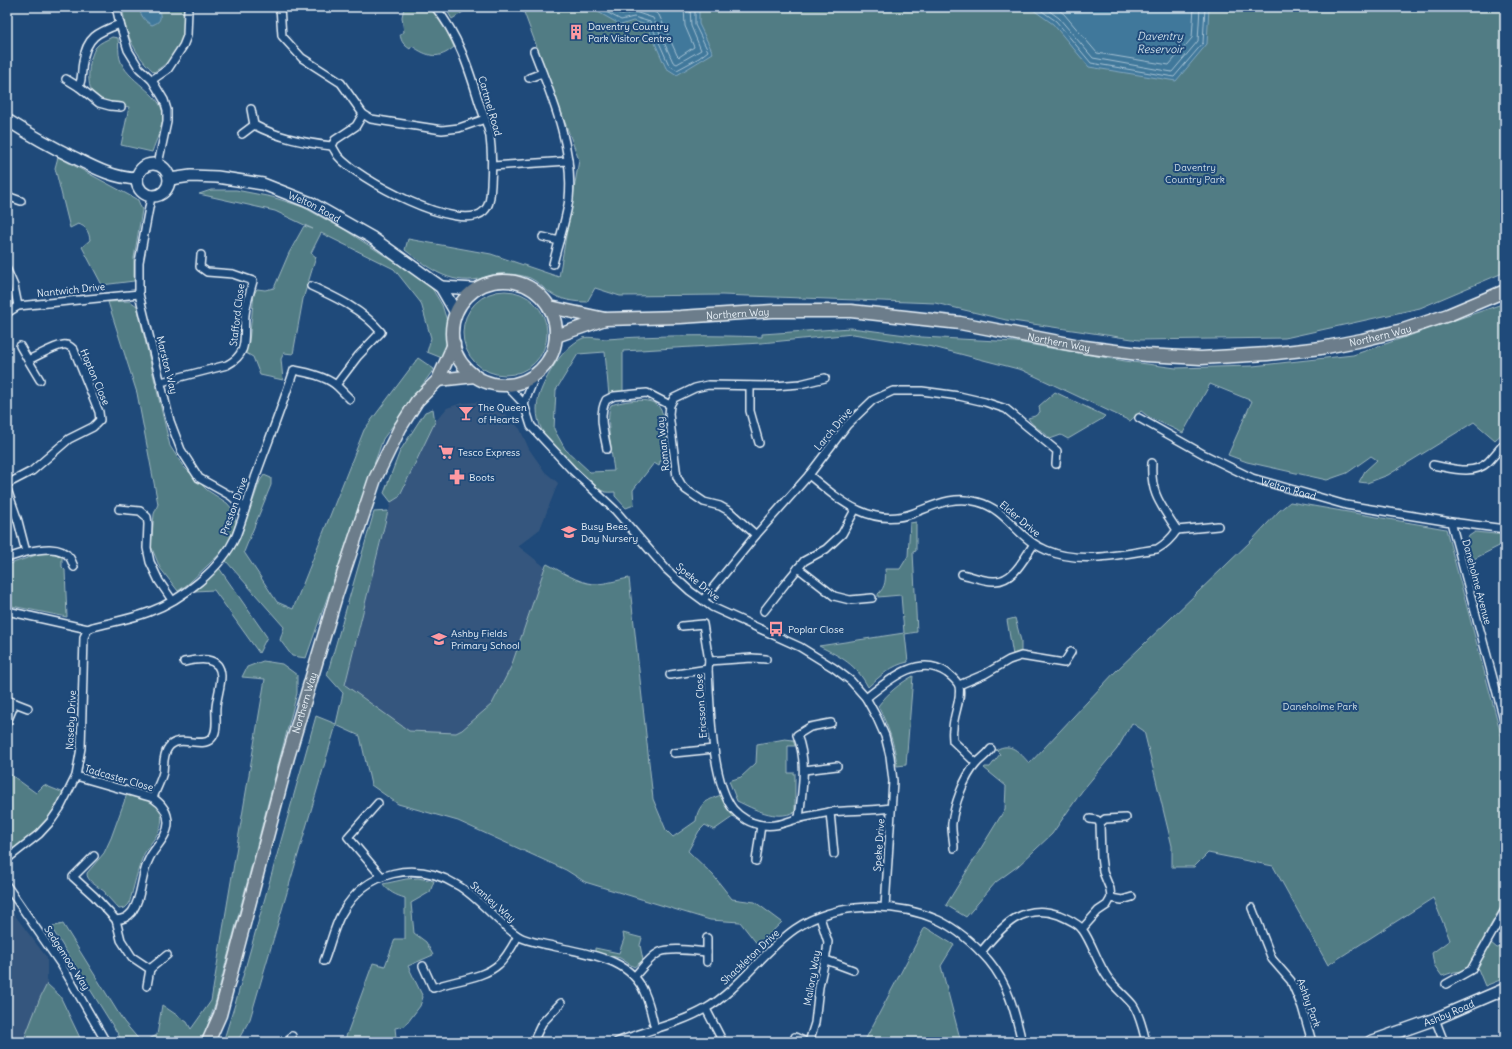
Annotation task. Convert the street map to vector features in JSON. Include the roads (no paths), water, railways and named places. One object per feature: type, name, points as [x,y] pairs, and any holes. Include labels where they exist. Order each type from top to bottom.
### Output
[{"type":"main road","points":[[494,281],[515,281],[534,290],[544,298],[554,317],[556,336],[554,348],[548,360],[536,374],[521,382],[506,385],[488,382],[475,376],[462,362],[454,344],[452,331],[456,313],[465,298],[475,289],[494,281]]},
{"type":"main road","name":"Northern Way","points":[[606,319],[680,317],[773,310],[851,311],[960,323],[1085,347],[1146,355],[1201,358],[1267,354],[1321,348],[1362,340],[1403,330],[1448,315],[1505,291]]},
{"type":"main road","points":[[550,307],[606,319]]},
{"type":"main road","points":[[556,336],[606,319]]},
{"type":"main road","name":"Northern Way","points":[[208,1042],[220,1015],[288,757],[334,603],[375,479],[400,428],[417,402],[438,380],[454,344]]},
{"type":"main road","points":[[438,380],[475,376]]},
{"type":"street","points":[[114,7],[117,11],[128,50],[139,68],[152,80],[164,100],[167,110],[158,164]]},
{"type":"street","points":[[280,7],[282,36],[302,58],[341,83],[363,114],[371,119],[442,130],[459,128],[485,119]]},
{"type":"street","name":"Cartmel Road","points":[[332,146],[338,156],[359,174],[404,200],[426,208],[460,216],[474,217],[485,210],[490,202],[492,166],[490,137],[465,58],[443,16],[435,7]]},
{"type":"street","points":[[152,80],[168,69],[183,46],[187,36],[188,9]]},
{"type":"street","points":[[79,87],[83,77],[83,63],[86,47],[92,38],[100,31],[120,24]]},
{"type":"street","points":[[534,51],[554,104],[565,140],[568,161],[569,198],[553,264]]},
{"type":"street","points":[[529,78],[542,73]]},
{"type":"street","points":[[66,79],[79,87],[98,103],[121,107]]},
{"type":"street","points":[[252,109],[254,125]]},
{"type":"street","points":[[254,125],[272,134],[309,144],[332,146],[335,140],[356,126],[363,114]]},
{"type":"street","points":[[7,120],[44,143],[104,172],[126,179],[137,179]]},
{"type":"street","points":[[242,134],[254,125]]},
{"type":"street","points":[[492,166],[568,161]]},
{"type":"street","points":[[158,164],[166,170],[170,179],[167,190],[157,196],[151,197],[140,191],[137,179],[138,174],[144,167],[158,164]]},
{"type":"street","name":"Welton Road","points":[[170,179],[191,176],[217,177],[263,184],[311,203],[371,237],[441,287],[456,313]]},
{"type":"street","points":[[7,196],[21,201]]},
{"type":"street","name":"Marston Way","points":[[151,197],[139,262],[139,294],[173,428],[181,450],[199,478],[231,496],[244,508]]},
{"type":"street","points":[[543,237],[558,241]]},
{"type":"street","name":"Stafford Close","points":[[161,382],[227,365],[235,361],[244,348],[245,315],[253,281],[233,274],[207,272],[200,266],[201,255]]},
{"type":"street","points":[[7,270],[14,286],[18,306]]},
{"type":"street","points":[[311,286],[342,300],[372,320],[381,332],[358,356],[336,385],[350,399]]},
{"type":"street","points":[[441,287],[475,289]]},
{"type":"street","name":"Nantwich Drive","points":[[7,313],[18,306],[139,294]]},
{"type":"street","name":"Hopton Close","points":[[7,484],[32,471],[69,439],[93,427],[100,420],[99,412],[74,350],[70,346],[64,345],[57,347],[28,360]]},
{"type":"street","points":[[20,346],[40,380]]},
{"type":"street","name":"Preston Drive","points":[[7,611],[88,629],[94,626],[127,619],[150,612],[186,592],[199,582],[220,561],[235,536],[280,413],[294,370],[317,375],[330,380],[336,385]]},
{"type":"street","points":[[524,404],[536,374]]},
{"type":"street","name":"Roman Way","points":[[756,534],[729,511],[720,506],[704,502],[685,489],[677,477],[669,414],[670,405],[674,398],[695,388],[708,385],[750,386],[800,384],[825,378]]},
{"type":"street","name":"Speke Drive","points":[[506,385],[524,404],[531,426],[572,470],[619,514],[666,570],[712,608],[800,647],[834,668],[851,681],[866,698],[885,736],[890,756],[893,781],[885,907]]},
{"type":"street","points":[[750,386],[750,411],[758,443]]},
{"type":"street","name":"Larch Drive","points":[[703,600],[756,534],[809,475],[848,424],[873,400],[893,391],[922,391],[951,395],[985,402],[1006,409],[1057,451],[1056,464]]},
{"type":"street","name":"Roman Way","points":[[607,449],[602,412],[606,400],[614,396],[648,393],[670,405]]},
{"type":"street","name":"Welton Road","points":[[1139,418],[1205,455],[1252,478],[1346,505],[1451,522]]},
{"type":"street","points":[[1433,465],[1462,470],[1477,469],[1487,463],[1505,443]]},
{"type":"street","points":[[1152,463],[1152,485],[1157,499],[1177,530],[1218,526]]},
{"type":"street","name":"Elder Drive","points":[[809,475],[828,491],[855,510],[882,517],[913,514],[955,499],[978,502],[994,509],[1007,518],[1020,533],[1034,544],[1059,555],[1074,558],[1092,558],[1156,549],[1171,539],[1177,530]]},
{"type":"street","points":[[7,490],[18,521],[26,552]]},
{"type":"street","points":[[119,509],[140,511],[147,517],[147,548],[150,562],[172,600]]},
{"type":"street","points":[[764,611],[804,561],[834,543],[842,534],[855,510]]},
{"type":"street","name":"Daneholme Avenue","points":[[1505,529],[1451,522],[1505,723]]},
{"type":"street","points":[[962,574],[994,582],[1003,580],[1010,576],[1019,566],[1034,544]]},
{"type":"street","points":[[7,558],[26,552],[52,549],[63,552],[70,558],[74,567]]},
{"type":"street","points":[[798,568],[834,596],[850,600],[872,598]]},
{"type":"street","name":"Ericsson Close","points":[[682,626],[703,624],[708,665],[714,749],[722,785],[730,803],[738,813],[750,822],[761,825],[780,826],[799,819],[830,812],[891,808]]},
{"type":"street","name":"Naseby Drive","points":[[7,859],[39,834],[51,821],[60,808],[76,776],[81,748],[84,637],[88,629]]},
{"type":"street","points":[[959,685],[985,674],[1009,660],[1025,656],[1064,663],[1071,652]]},
{"type":"street","points":[[670,675],[708,665],[752,658],[766,659]]},
{"type":"street","points":[[153,798],[160,780],[165,753],[168,748],[173,744],[185,741],[205,742],[211,740],[215,734],[217,698],[221,676],[220,671],[210,660],[203,659],[184,662]]},
{"type":"street","points":[[866,698],[895,675],[911,668],[933,666],[943,670],[952,676],[959,685],[959,695],[953,728],[953,741],[976,763]]},
{"type":"street","points":[[7,700],[28,708]]},
{"type":"street","points":[[7,722],[15,703]]},
{"type":"street","points":[[799,819],[804,770],[797,735],[810,728],[831,723]]},
{"type":"street","name":"Ericsson Close","points":[[674,753],[714,749]]},
{"type":"street","points":[[954,848],[952,825],[956,804],[964,783],[976,763],[986,756],[991,749]]},
{"type":"street","points":[[804,770],[837,766]]},
{"type":"street","name":"Tadcaster Close","points":[[76,776],[153,798],[161,804],[167,813],[168,830],[149,859],[139,897],[132,912],[127,918],[116,920]]},
{"type":"street","points":[[378,803],[348,837],[381,876]]},
{"type":"street","points":[[830,812],[834,854]]},
{"type":"street","points":[[1100,823],[1105,819],[1126,818]]},
{"type":"street","points":[[1090,819],[1097,820],[1100,823]]},
{"type":"street","points":[[1082,929],[1098,911],[1107,905],[1111,898],[1103,872],[1100,823]]},
{"type":"street","points":[[756,861],[761,825]]},
{"type":"street","points":[[94,856],[73,877],[94,896],[116,920],[121,940],[132,957],[150,969]]},
{"type":"street","name":"Stanley Way","points":[[324,961],[343,910],[356,894],[381,876],[391,873],[412,872],[438,875],[459,885],[518,936],[610,960],[635,976],[646,994],[655,1029]]},
{"type":"street","name":"Sedgemoor Way","points":[[7,886],[62,966],[106,1042]]},
{"type":"street","points":[[1111,898],[1122,900],[1132,897]]},
{"type":"street","name":"Shackleton Drive","points":[[617,1042],[684,1020],[706,1009],[734,988],[774,947],[796,929],[820,917],[844,910],[885,907],[906,910],[937,920],[960,934],[981,952],[999,974],[1008,992],[1015,1011],[1022,1042]]},
{"type":"street","name":"Ashby Park","points":[[1252,908],[1272,958],[1291,981],[1302,1007],[1312,1042]]},
{"type":"street","points":[[1446,984],[1471,970],[1505,910]]},
{"type":"street","points":[[981,952],[998,931],[1023,914],[1051,912],[1065,917],[1082,929],[1108,979],[1133,1006],[1140,1020],[1146,1042]]},
{"type":"street","name":"Mallory Way","points":[[796,1037],[808,1042],[815,1023],[819,987],[826,960],[828,942],[820,917]]},
{"type":"street","points":[[423,966],[432,988],[445,983],[472,977],[487,972],[499,964],[518,936]]},
{"type":"street","points":[[707,938],[707,962]]},
{"type":"street","points":[[635,976],[652,958],[660,952],[667,950],[707,952]]},
{"type":"street","points":[[147,986],[150,969],[167,955]]},
{"type":"street","points":[[826,960],[853,970]]},
{"type":"street","name":"Ashby Road","points":[[1370,1042],[1435,1019],[1505,989]]},
{"type":"street","points":[[533,1042],[542,1024],[560,1003]]},
{"type":"street","points":[[706,1009],[723,1042]]},
{"type":"street","points":[[1435,1019],[1444,1042]]},
{"type":"water","points":[[138,7],[159,7],[160,18],[158,22],[152,25],[147,22],[140,13]]},
{"type":"water","points":[[589,7],[699,7],[699,24],[713,53],[677,75],[666,68],[647,25],[633,21],[621,25]]},
{"type":"water","name":"Daventry Reservoir","points":[[1029,7],[1209,7],[1207,44],[1176,81],[1089,67],[1053,24]]},
{"type":"place","name":"Daventry Country Park Visitor Centre","points":[[576,32]]},
{"type":"place","name":"The Queen of Hearts","points":[[466,413]]},
{"type":"place","name":"Tesco Express","points":[[446,452]]},
{"type":"place","name":"Boots","points":[[457,477]]},
{"type":"place","name":"Busy Bees Day Nursery","points":[[569,532]]},
{"type":"place","name":"Poplar Close","points":[[776,629]]},
{"type":"place","name":"Ashby Fields Primary School","points":[[439,639]]},
{"type":"park label","name":"Daventry Country Park","points":[[1195,172]]},
{"type":"park label","name":"Daneholme Park","points":[[1320,706]]}]
